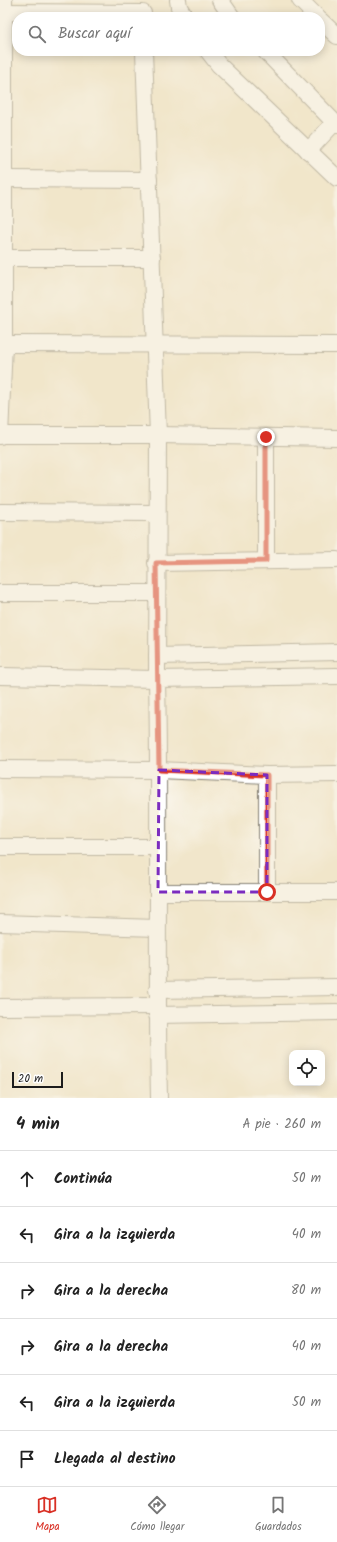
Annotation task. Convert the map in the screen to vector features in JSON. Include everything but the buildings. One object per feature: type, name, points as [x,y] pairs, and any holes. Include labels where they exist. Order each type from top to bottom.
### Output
[{"type":"street","points":[[178,0],[179,7],[182,12]]},
{"type":"street","points":[[220,0],[228,12]]},
{"type":"street","points":[[300,0],[312,12]]},
{"type":"street","points":[[143,10],[4,6],[4,344],[0,436],[158,435],[337,438]]},
{"type":"street","points":[[325,25],[337,36]]},
{"type":"street","points":[[144,56],[158,435],[156,563],[159,770],[157,928],[158,1098]]},
{"type":"street","points":[[212,56],[337,178]]},
{"type":"street","points":[[270,56],[336,124],[308,151]]},
{"type":"street","points":[[4,179],[149,180]]},
{"type":"street","points":[[4,258],[152,258]]},
{"type":"street","points":[[4,344],[337,345]]},
{"type":"street","points":[[266,437],[266,561]]},
{"type":"street","points":[[0,512],[157,513]]},
{"type":"street","points":[[156,563],[337,560]]},
{"type":"street","points":[[0,593],[157,593]]},
{"type":"street","points":[[157,656],[337,652]]},
{"type":"street","points":[[0,676],[157,679],[337,676]]},
{"type":"street","points":[[0,769],[159,770],[267,775],[337,774]]},
{"type":"street","points":[[267,775],[267,892]]},
{"type":"street","points":[[0,847],[158,847]]},
{"type":"street","points":[[158,892],[337,892]]},
{"type":"street","points":[[0,923],[157,928]]},
{"type":"street","points":[[157,1004],[337,988]]},
{"type":"street","points":[[0,1007],[157,1004],[337,1012]]},
{"type":"highlighted area","points":[[159,770],[267,775],[267,892],[158,892]]},
{"type":"route","points":[[266,437],[266,561],[156,563],[159,770],[267,775],[267,892]]}]
